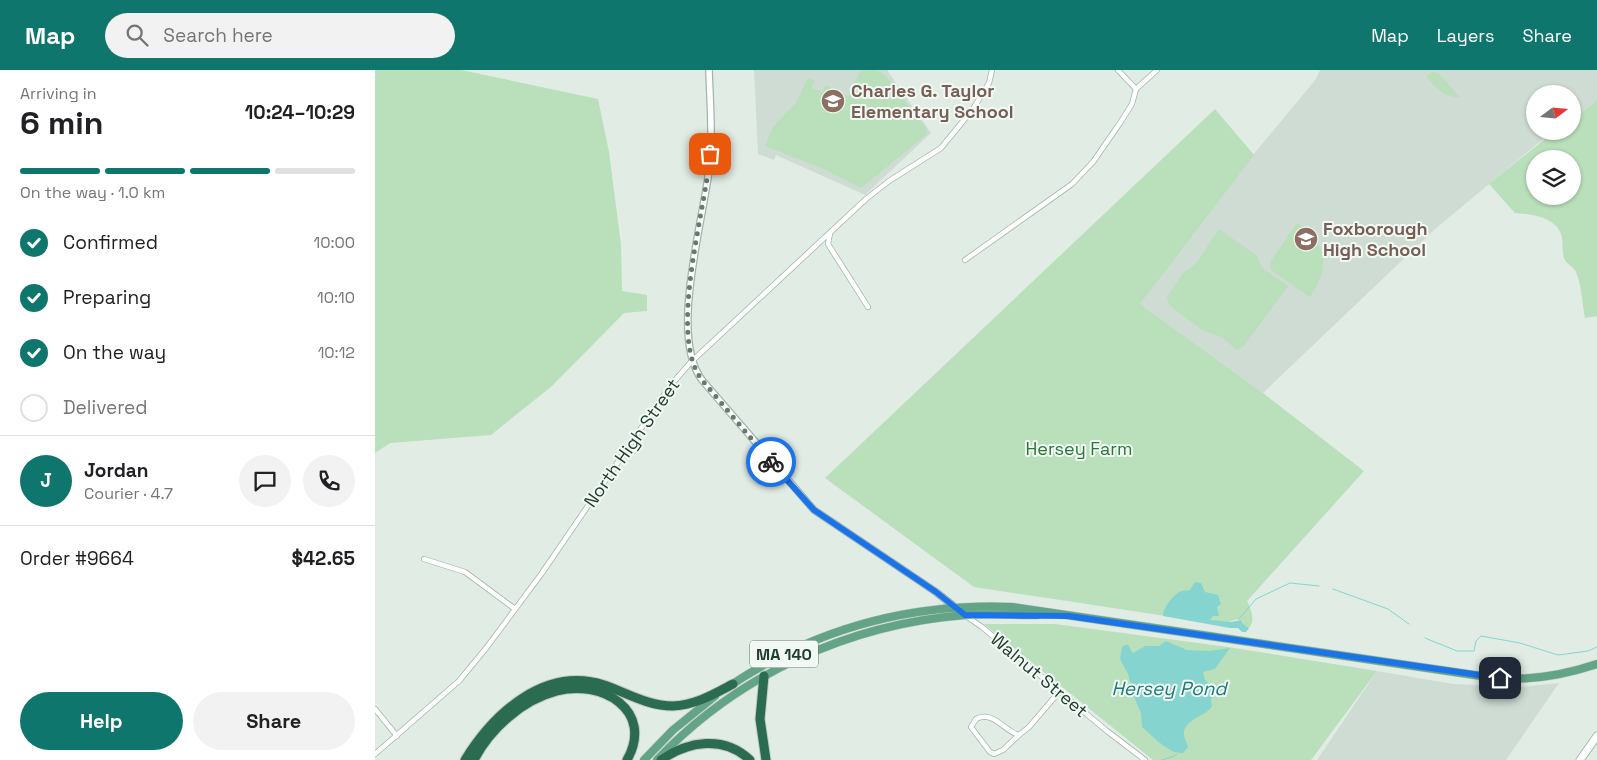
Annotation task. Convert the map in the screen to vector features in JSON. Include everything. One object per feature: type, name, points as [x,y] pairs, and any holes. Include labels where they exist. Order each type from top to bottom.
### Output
[{"type":"highway","points":[[764,676],[760,719],[765,760]]},
{"type":"highway","points":[[465,760],[484,732],[503,713],[530,694],[553,684],[571,681],[595,683],[649,702],[676,706],[697,702],[733,684]]},
{"type":"highway","points":[[474,760],[492,734],[517,711],[547,694],[573,688],[589,689],[607,694],[616,699],[625,708],[632,720],[635,732],[633,748],[627,760]]},
{"type":"highway","points":[[661,760],[682,748],[708,743],[732,748],[750,760]]},
{"type":"main road","name":"MA 140","points":[[643,760],[687,718],[733,684],[783,655],[835,632],[891,617],[954,607],[1012,607],[1500,678],[1551,676],[1597,664]]},
{"type":"main road","name":"MA 140","points":[[657,760],[709,712],[764,676],[806,654],[850,638],[896,626],[965,615],[1069,616]]},
{"type":"main road","points":[[1580,760],[1597,736]]},
{"type":"street","name":"Walnut Street","points":[[709,70],[711,113],[709,169],[687,305],[691,362],[702,380],[814,510],[936,592],[982,627],[1059,692],[1145,760]]},
{"type":"street","name":"North High Street","points":[[375,754],[464,675],[515,609],[670,386],[691,362],[889,181],[941,148],[973,109],[989,82],[992,70]]},
{"type":"street","points":[[1119,70],[1136,89]]},
{"type":"street","points":[[965,260],[1072,184],[1093,162],[1120,123],[1132,104],[1136,89],[1157,70]]},
{"type":"street","points":[[831,232],[829,244],[868,308]]},
{"type":"street","points":[[424,559],[465,572],[515,609]]},
{"type":"street","points":[[1019,735],[1009,732],[995,719],[986,716],[976,719],[971,726],[990,752],[994,754],[1003,750],[1029,728],[1059,692]]},
{"type":"street","points":[[375,709],[397,736]]},
{"type":"shaded area","name":"Charles G. Taylor Elementary School","points":[[754,70],[887,70],[931,133],[865,195],[776,155],[774,160],[758,154]]},
{"type":"shaded area","name":"Foxborough High School","points":[[1320,70],[1597,70],[1597,100],[1581,113],[1581,85],[1526,85],[1526,140],[1542,140],[1530,150],[1526,150],[1526,153],[1434,230],[1263,393],[1140,304],[1228,185],[1316,79]]},
{"type":"shaded area","points":[[1377,671],[1454,684],[1521,687],[1559,683],[1506,760],[1317,760]]},
{"type":"green space","points":[[375,70],[461,70],[598,99],[609,152],[621,245],[622,291],[647,295],[647,311],[624,313],[552,386],[491,435],[390,443],[375,453]]},
{"type":"green space","name":"Charles G. Taylor Elementary School","points":[[861,70],[877,70],[885,75],[927,129],[927,134],[861,188],[826,170],[765,146],[773,127],[796,103],[808,78],[815,81],[811,88],[823,92],[825,85],[831,87],[829,94],[848,96]]},
{"type":"green space","points":[[1432,72],[1438,73],[1460,97],[1446,95],[1438,89],[1427,78]]},
{"type":"green space","points":[[1597,100],[1597,316],[1585,318],[1578,277],[1575,270],[1564,258],[1562,238],[1556,225],[1543,218],[1515,213],[1489,184],[1526,154],[1526,205],[1581,205],[1581,150],[1531,150],[1544,140],[1581,140],[1581,113]]},
{"type":"green space","name":"Hersey Farm","points":[[1215,109],[1254,155],[1140,304],[1263,393],[1364,471],[1247,601],[1252,618],[1249,628],[1242,621],[1238,620],[1231,621],[1225,625],[974,587],[825,478]]},
{"type":"green space","points":[[1297,223],[1315,240],[1323,257],[1321,275],[1310,297],[1271,270],[1270,262]]},
{"type":"green space","points":[[1219,229],[1257,256],[1262,268],[1288,286],[1244,346],[1237,350],[1221,337],[1202,330],[1169,305],[1167,297],[1183,273],[1195,265]]},
{"type":"green space","points":[[984,624],[1055,624],[1228,647],[1377,671],[1311,760],[1153,760]]},
{"type":"water","name":"Hersey Pond","points":[[1195,582],[1201,583],[1205,592],[1218,595],[1221,604],[1217,607],[1219,616],[1213,616],[1210,620],[1231,622],[1241,620],[1249,628],[1246,632],[1242,632],[1238,628],[1163,616],[1172,598],[1179,592],[1190,590]]},
{"type":"water","name":"Hersey Pond","points":[[1166,641],[1187,650],[1209,651],[1230,648],[1215,669],[1203,672],[1205,680],[1214,689],[1211,699],[1212,706],[1190,722],[1184,730],[1188,747],[1183,753],[1177,753],[1166,748],[1142,727],[1141,713],[1134,697],[1128,674],[1120,659],[1122,647],[1125,645],[1128,645],[1133,653],[1145,646],[1159,646]]},
{"type":"waterway","points":[[1239,619],[1256,599],[1290,583],[1319,586]]},
{"type":"waterway","points":[[1333,589],[1388,609],[1409,624]]},
{"type":"waterway","points":[[1425,638],[1457,651],[1474,651],[1476,641],[1481,636],[1520,643],[1558,655],[1588,651],[1597,647]]},
{"type":"waterway","points":[[1162,760],[1177,754]]},
{"type":"way so far","points":[[710,154],[687,305],[691,357],[698,375],[771,462]]},
{"type":"place","name":"Charles G. Taylor Elementary School","points":[[833,101]]},
{"type":"place","name":"Foxborough High School","points":[[1306,239]]},
{"type":"route","points":[[771,462],[814,510],[936,592],[965,615],[1069,616],[1500,678]]}]
